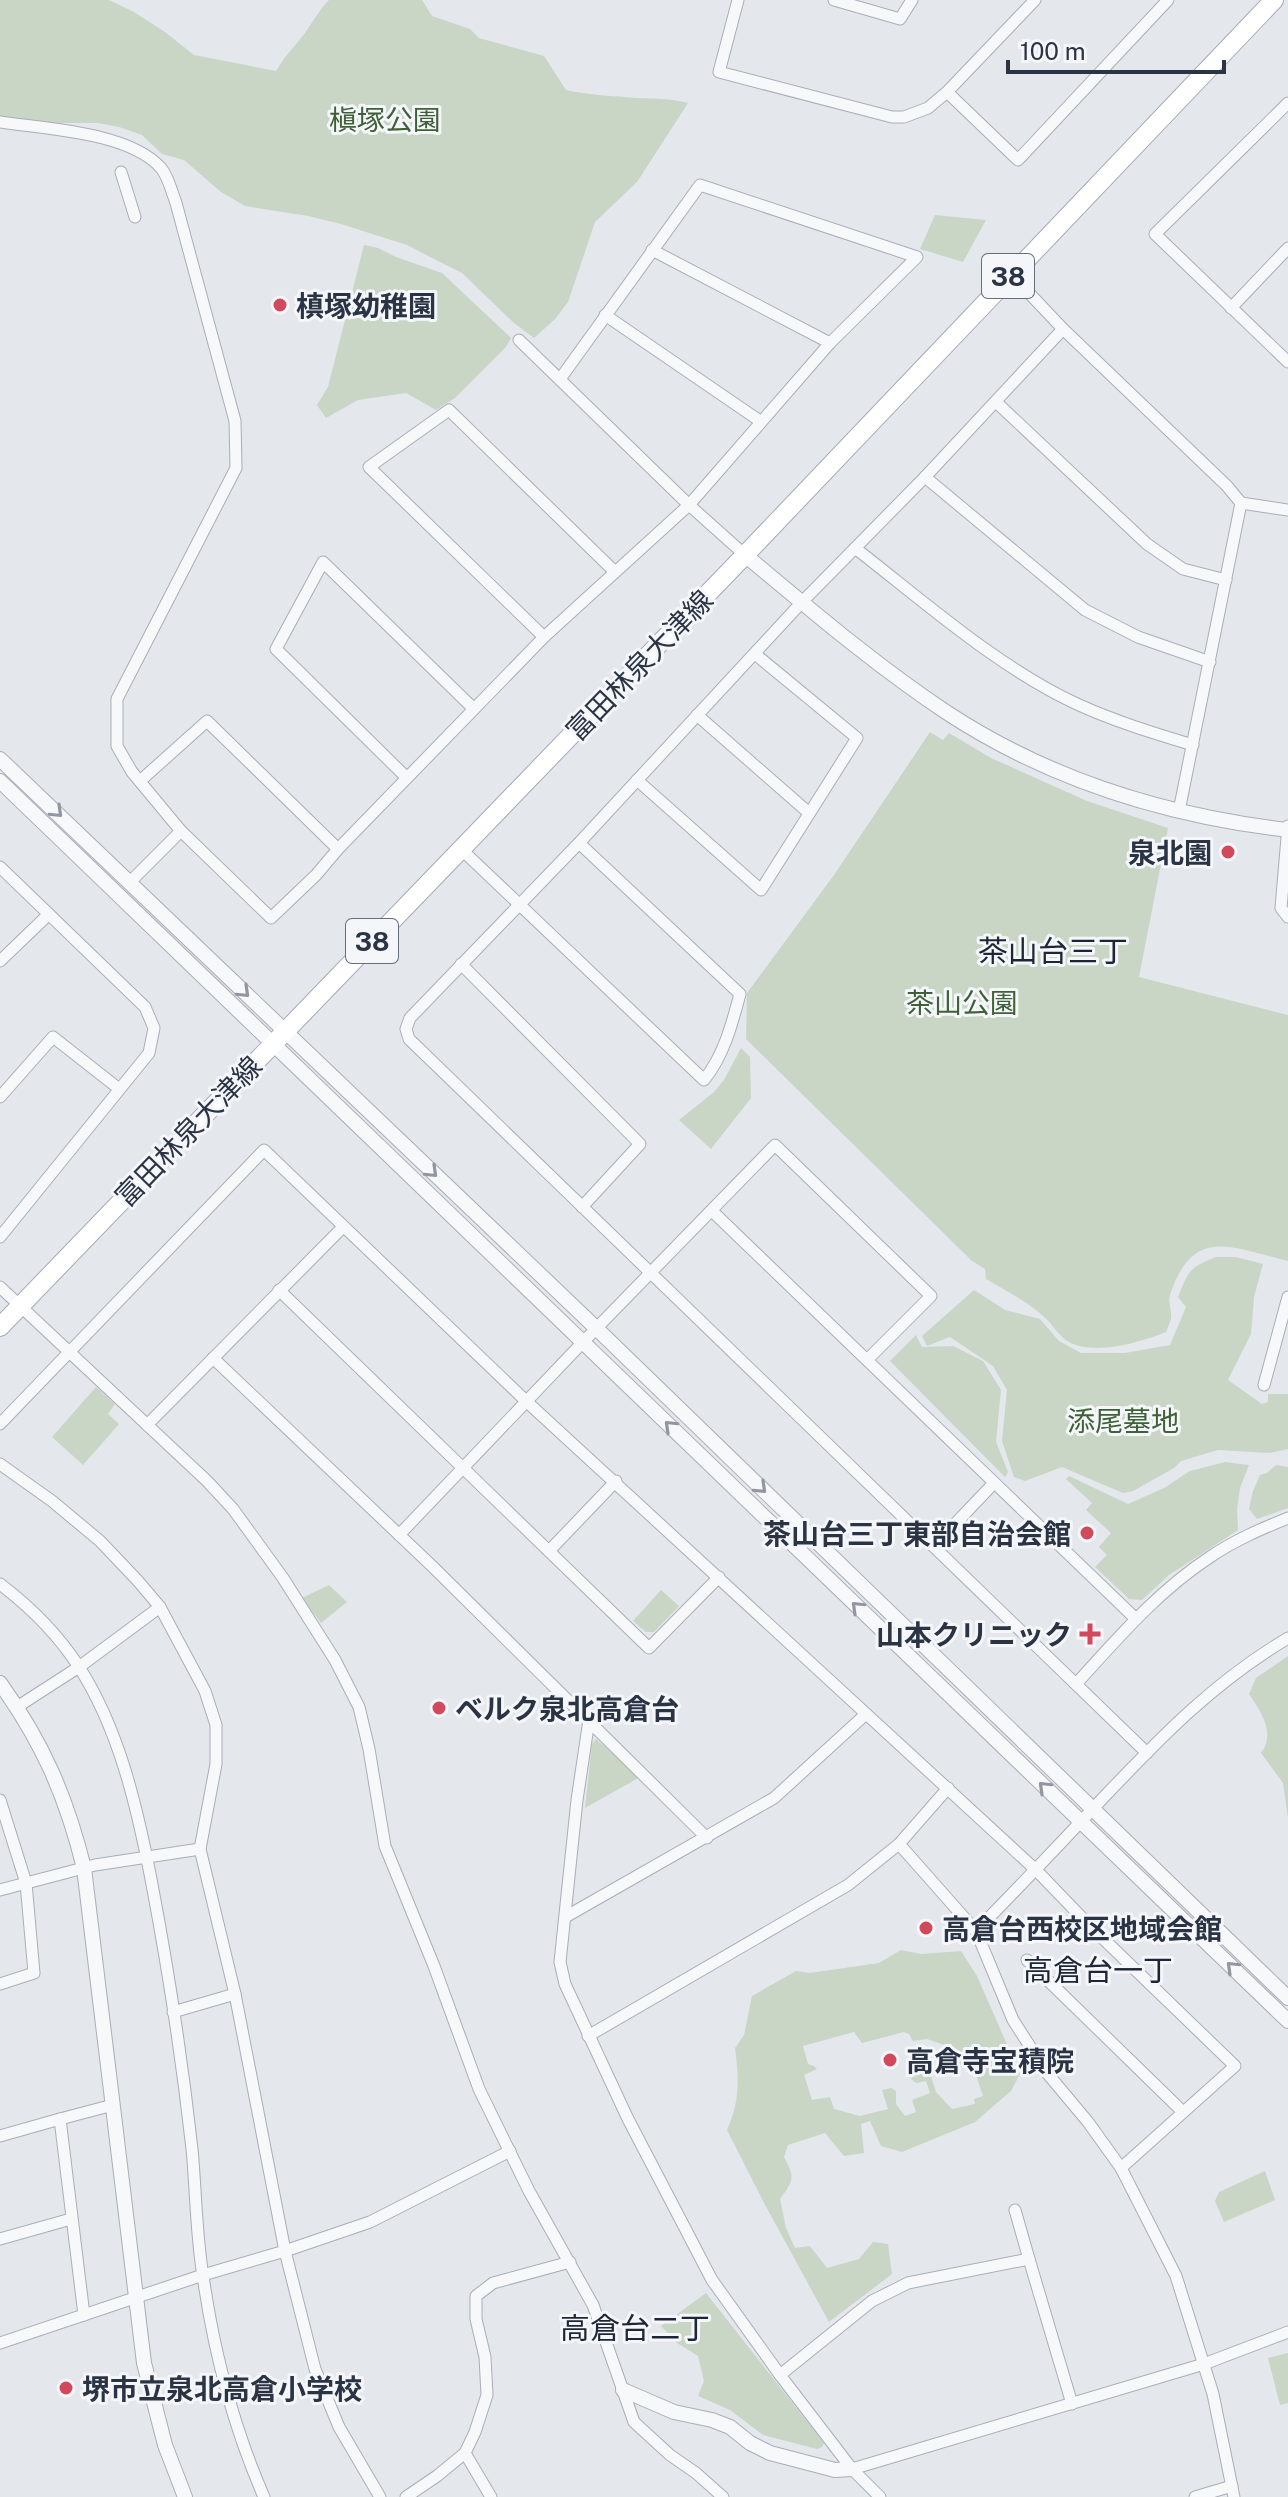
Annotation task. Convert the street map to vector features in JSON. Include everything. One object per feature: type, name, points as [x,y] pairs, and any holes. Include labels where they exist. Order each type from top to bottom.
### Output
[{"type":"main road","name":"富田林泉大津線","points":[[0,1327],[745,555],[1274,0]]},
{"type":"street","points":[[738,0],[719,72],[892,117],[904,117],[928,108],[1035,0]]},
{"type":"street","points":[[834,0],[900,19],[912,0]]},
{"type":"street","points":[[947,92],[1018,160],[1168,0]]},
{"type":"street","points":[[1288,103],[1155,234],[1288,362]]},
{"type":"street","points":[[0,122],[74,132],[132,146],[162,169],[176,203],[235,421],[236,468],[117,699],[117,746],[132,772],[181,831],[271,918],[544,637],[689,505],[830,343],[917,257],[700,185],[560,379]]},
{"type":"street","points":[[121,172],[135,217]]},
{"type":"street","points":[[1231,308],[1288,248]]},
{"type":"street","points":[[652,250],[830,343]]},
{"type":"street","points":[[1011,274],[1063,329],[1217,475],[1241,503],[1288,510]]},
{"type":"street","points":[[605,315],[760,421]]},
{"type":"street","points":[[1063,329],[410,1018],[406,1029],[409,1039],[1147,1753]]},
{"type":"street","points":[[519,340],[745,555],[897,678],[948,713],[1054,770],[1106,790],[1179,811],[1288,829],[1281,908],[1288,917]]},
{"type":"street","points":[[996,402],[1147,544],[1183,569],[1226,580]]},
{"type":"street","points":[[544,637],[369,467],[449,410],[614,571]]},
{"type":"street","points":[[925,477],[1085,610],[1138,637],[1210,662]]},
{"type":"street","points":[[1179,811],[1241,503]]},
{"type":"street","points":[[855,548],[1011,666],[1074,703],[1134,728],[1193,745]]},
{"type":"street","points":[[407,778],[276,649],[323,562],[474,709]]},
{"type":"street","points":[[637,780],[761,890],[857,738],[755,654]]},
{"type":"street","points":[[697,715],[809,813]]},
{"type":"street","points":[[140,781],[207,721],[338,849]]},
{"type":"street","points":[[0,759],[130,882],[278,1038],[583,1342],[1288,2021]]},
{"type":"street","points":[[0,781],[596,1328],[1288,1998]]},
{"type":"street","points":[[130,882],[181,831]]},
{"type":"street","points":[[461,849],[705,1079],[715,1066],[730,1031],[740,994],[579,843]]},
{"type":"street","points":[[0,867],[145,1007],[154,1028],[149,1053],[0,1237]]},
{"type":"street","points":[[0,961],[49,914]]},
{"type":"street","points":[[461,964],[640,1144],[582,1207]]},
{"type":"street","points":[[0,1097],[53,1037],[118,1088]]},
{"type":"street","points":[[399,1535],[775,1145],[931,1296],[868,1359]]},
{"type":"street","points":[[0,1424],[264,1150],[526,1401],[1036,1870],[1235,2066],[1121,2168]]},
{"type":"street","points":[[712,1211],[1136,1619]]},
{"type":"street","points":[[147,1425],[343,1227]]},
{"type":"street","points":[[0,1287],[233,1509],[283,1578],[335,1660],[359,1707],[385,1846],[434,1966],[479,2089],[529,2191],[593,2305],[634,2422],[723,2497]]},
{"type":"street","points":[[279,1290],[649,1648],[719,1577]]},
{"type":"street","points":[[1264,1385],[1288,1297]]},
{"type":"street","points":[[213,1358],[399,1535],[707,1838]]},
{"type":"street","points":[[0,1464],[52,1501],[100,1541],[160,1607],[205,1691],[216,1725],[216,1764],[200,1849],[235,1994],[285,2251],[315,2369],[339,2427],[380,2497]]},
{"type":"street","points":[[549,1551],[616,1481]]},
{"type":"street","points":[[935,1545],[993,1484]]},
{"type":"street","points":[[1076,1684],[1168,1589],[1211,1556],[1248,1535],[1288,1518]]},
{"type":"street","points":[[0,1584],[17,1597],[79,1667],[102,1709],[121,1762],[146,1857],[162,1935],[192,2147],[203,2275],[224,2387],[243,2449],[264,2497]]},
{"type":"street","points":[[17,1707],[79,1667],[160,1607]]},
{"type":"street","points":[[976,1931],[1206,1695],[1250,1660],[1288,1638]]},
{"type":"street","points":[[0,1683],[41,1748],[60,1786],[84,1868],[144,2363],[165,2445],[185,2497]]},
{"type":"street","points":[[567,1916],[774,1798],[866,1714]]},
{"type":"street","points":[[589,1720],[560,1962],[565,1984],[588,2036],[712,2280],[852,2469],[880,2497]]},
{"type":"street","points":[[588,2036],[848,1885],[899,1844],[948,1788]]},
{"type":"street","points":[[0,1800],[26,1883],[34,1973],[0,1984]]},
{"type":"street","points":[[899,1844],[976,1931],[1013,2020],[1047,2073],[1121,2168],[1176,2276],[1213,2394],[1233,2492],[1195,2497]]},
{"type":"street","points":[[0,1890],[84,1868],[200,1849]]},
{"type":"street","points":[[1027,1960],[1183,2112]]},
{"type":"street","points":[[173,2012],[235,1994]]},
{"type":"street","points":[[0,2136],[113,2105]]},
{"type":"street","points":[[60,2119],[84,2315]]},
{"type":"street","points":[[0,2343],[370,2222],[510,2151]]},
{"type":"street","points":[[1015,2210],[1072,2404]]},
{"type":"street","points":[[0,2239],[71,2219]]},
{"type":"street","points":[[780,2375],[872,2301],[908,2283],[1029,2259]]},
{"type":"street","points":[[406,2497],[465,2453],[475,2432],[487,2395],[485,2357],[476,2319],[476,2296],[493,2283],[570,2262]]},
{"type":"street","points":[[623,2390],[674,2412],[730,2427],[750,2443],[770,2453],[835,2470],[852,2469],[1204,2364],[1288,2332]]},
{"type":"street","points":[[465,2453],[491,2497]]},
{"type":"green space","name":"槇塚公園","points":[[0,0],[109,0],[165,32],[194,55],[276,71],[329,0],[422,0],[432,16],[470,29],[479,38],[544,56],[566,90],[688,103],[637,182],[595,222],[568,302],[534,338],[462,273],[407,245],[341,224],[245,206],[221,192],[184,160],[162,154],[142,135],[97,123],[39,123],[0,117]]},
{"type":"green space","points":[[935,215],[986,220],[963,262],[920,249]]},
{"type":"green space","points":[[364,245],[442,273],[511,338],[506,347],[455,398],[436,410],[406,393],[358,400],[326,418],[317,405],[328,387]]},
{"type":"green space","name":"茶山公園","points":[[930,732],[943,740],[949,733],[991,758],[1087,801],[1168,828],[1139,977],[1288,1015],[1288,1261],[1233,1247],[1217,1246],[1203,1250],[1190,1258],[1179,1273],[1170,1295],[1170,1323],[1166,1332],[1156,1336],[1104,1348],[1079,1346],[1065,1340],[1037,1311],[986,1279],[985,1269],[972,1261],[746,1039],[747,993],[834,875]]},
{"type":"green space","points":[[741,1048],[750,1057],[751,1098],[711,1149],[679,1120],[714,1092]]},
{"type":"green space","name":"添尾墓地","points":[[1216,1257],[1236,1257],[1263,1264],[1254,1297],[1251,1334],[1228,1380],[1262,1404],[1268,1402],[1268,1394],[1288,1394],[1288,1449],[1270,1453],[1218,1450],[1181,1461],[1133,1491],[1123,1493],[1062,1467],[1025,1481],[1014,1477],[1002,1441],[1007,1390],[993,1366],[950,1337],[927,1346],[922,1336],[974,1290],[1005,1310],[1040,1319],[1059,1341],[1081,1353],[1125,1353],[1170,1345],[1186,1307],[1178,1297],[1185,1281],[1195,1267]]},
{"type":"green space","points":[[916,1335],[922,1347],[953,1346],[983,1361],[1001,1390],[996,1442],[1008,1472],[1005,1477],[890,1361]]},
{"type":"green space","points":[[96,1387],[115,1404],[108,1414],[119,1424],[83,1465],[52,1437]]},
{"type":"green space","points":[[1225,1462],[1249,1465],[1240,1488],[1238,1530],[1169,1575],[1142,1600],[1129,1599],[1095,1567],[1107,1555],[1099,1547],[1111,1533],[1086,1510],[1092,1503],[1066,1479],[1069,1476],[1128,1504],[1164,1488],[1190,1471]]},
{"type":"green space","points":[[1276,1465],[1288,1467],[1288,1508],[1257,1519],[1249,1509],[1253,1491],[1260,1475]]},
{"type":"green space","points":[[329,1585],[347,1602],[321,1623],[302,1598]]},
{"type":"green space","points":[[661,1590],[679,1606],[654,1632],[646,1632],[633,1621]]},
{"type":"green space","points":[[1288,1656],[1288,1818],[1283,1783],[1261,1753],[1267,1738],[1265,1723],[1249,1694],[1256,1678]]},
{"type":"green space","points":[[596,1739],[640,1777],[585,1808],[592,1744]]},
{"type":"green space","points":[[901,1950],[921,1954],[961,1951],[977,1976],[1020,2074],[1011,2091],[975,2122],[902,2152],[881,2146],[870,2121],[861,2124],[864,2153],[844,2156],[825,2133],[788,2145],[784,2157],[791,2178],[780,2199],[786,2228],[795,2248],[810,2246],[827,2268],[859,2259],[873,2242],[888,2244],[892,2274],[829,2322],[727,2130],[737,2090],[735,2048],[744,2035],[752,1996],[796,1971],[810,1973],[879,1963]],"holes":[[[854,2032],[862,2043],[904,2032],[913,2041],[927,2039],[947,2046],[947,2055],[939,2058],[939,2065],[943,2068],[974,2069],[983,2096],[974,2099],[975,2104],[952,2109],[936,2092],[931,2076],[924,2070],[915,2071],[911,2079],[916,2083],[926,2081],[930,2093],[912,2100],[916,2112],[905,2116],[896,2104],[896,2091],[891,2088],[882,2090],[888,2109],[860,2116],[834,2109],[830,2097],[812,2100],[804,2075],[817,2069],[808,2064],[803,2046]]]},
{"type":"green space","points":[[1265,2171],[1275,2200],[1224,2222],[1215,2201],[1219,2192]]},
{"type":"green space","points":[[706,2293],[824,2443],[822,2447],[817,2449],[763,2435],[730,2410],[698,2396],[704,2381],[698,2356],[677,2343],[661,2326]]},
{"type":"green space","points":[[1288,2353],[1288,2403],[1280,2405],[1268,2358]]},
{"type":"place","name":"槙塚幼稚園","points":[[280,305]]},
{"type":"place","name":"泉北園","points":[[1228,852]]},
{"type":"place","name":"茶山台三丁東部自治会館","points":[[1087,1533]]},
{"type":"place","name":"山本クリニック","points":[[1090,1634]]},
{"type":"place","name":"ベルク泉北高倉台","points":[[439,1708]]},
{"type":"place","name":"高倉台西校区地域会館","points":[[926,1928]]},
{"type":"place","name":"高倉寺宝積院","points":[[890,2060]]},
{"type":"place","name":"堺市立泉北高倉小学校","points":[[66,2388]]},
{"type":"district","name":"茶山台三丁","points":[[1053,951]]},
{"type":"district","name":"高倉台一丁","points":[[1098,1970]]},
{"type":"district","name":"高倉台二丁","points":[[635,2328]]}]
